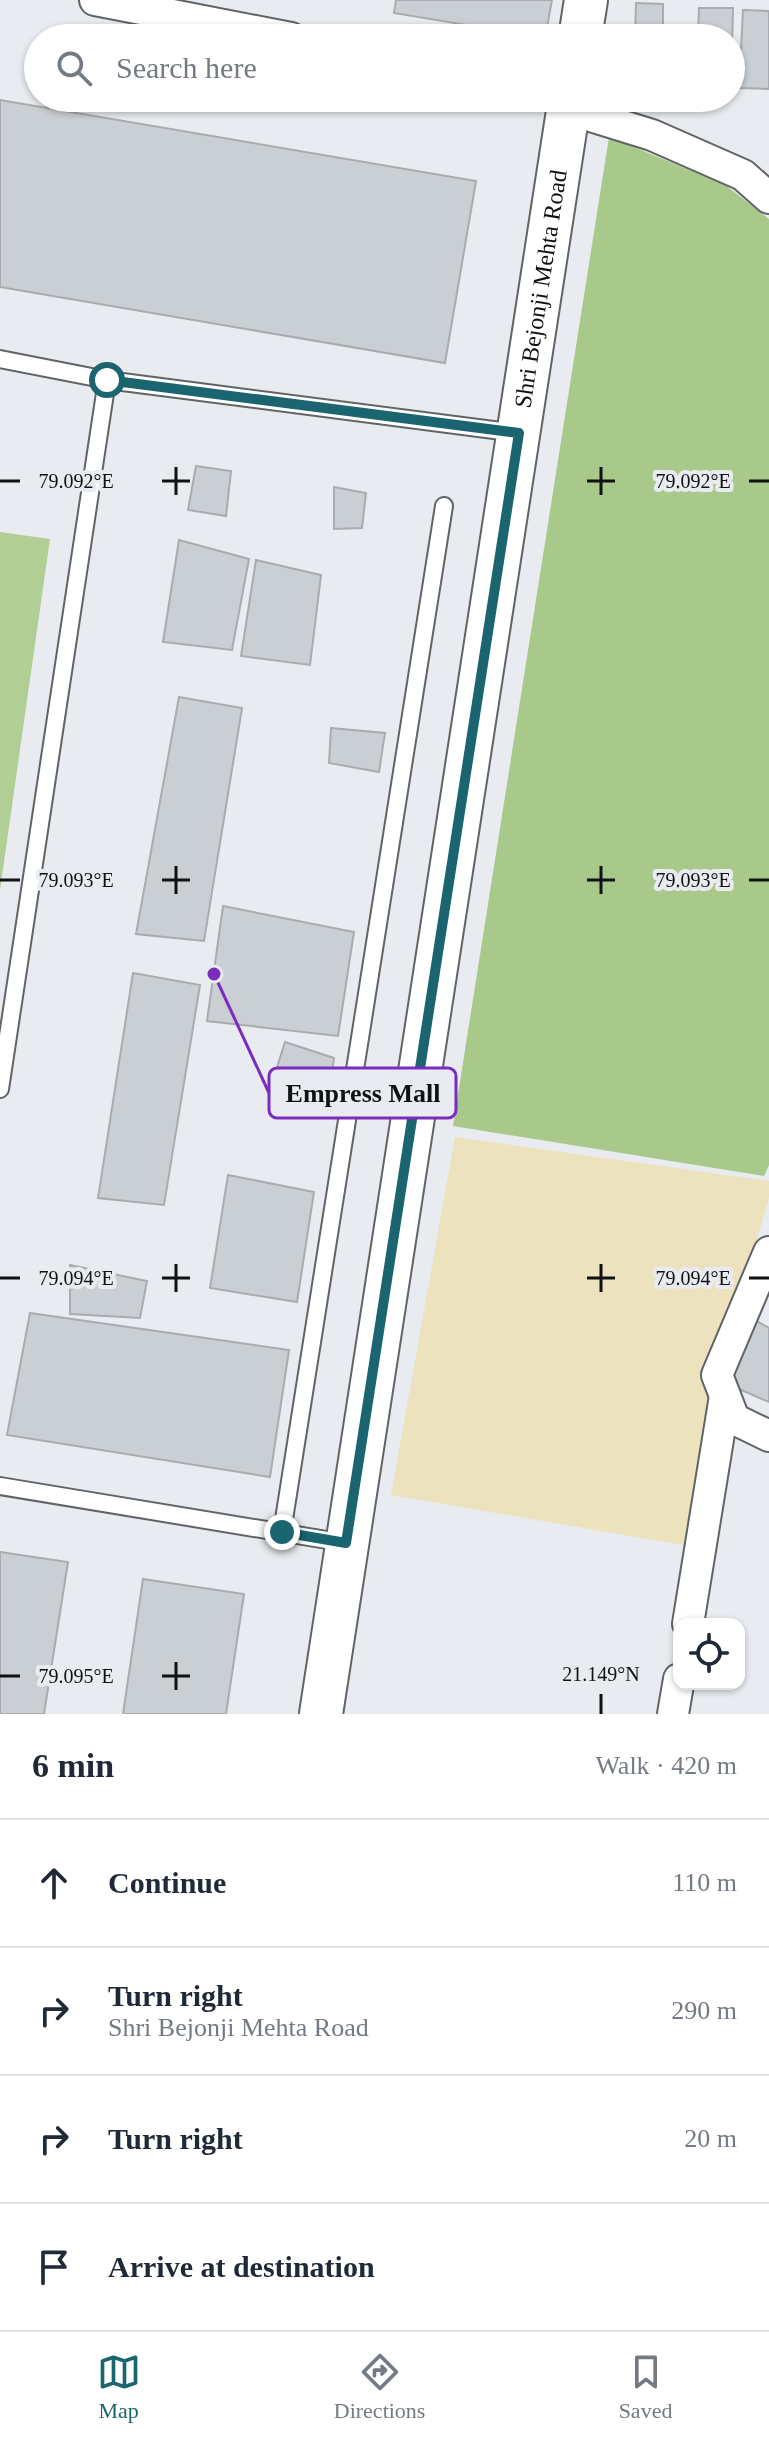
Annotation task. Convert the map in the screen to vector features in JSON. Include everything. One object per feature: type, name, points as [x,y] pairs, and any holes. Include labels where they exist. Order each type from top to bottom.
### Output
[{"type":"main road","points":[[582,24],[586,0]]},
{"type":"main road","name":"Shri Bejonji Mehta Road","points":[[321,1714],[568,112]]},
{"type":"street","points":[[95,0],[219,24]]},
{"type":"street","points":[[590,112],[743,175],[769,198]]},
{"type":"street","points":[[769,1252],[717,1375],[734,1419],[769,1436]]},
{"type":"street","points":[[689,1618],[725,1396]]},
{"type":"street","points":[[673,1714],[677,1690]]},
{"type":"lane","points":[[0,359],[107,380],[519,433]]},
{"type":"lane","points":[[0,1089],[107,380]]},
{"type":"lane","points":[[282,1532],[444,506]]},
{"type":"lane","points":[[0,1486],[346,1543]]},
{"type":"green space","points":[[609,137],[724,184],[769,219],[769,1165],[764,1176],[453,1126]]},
{"type":"green space","points":[[0,532],[50,539],[0,890]]},
{"type":"sand","points":[[455,1137],[769,1181],[769,1198],[710,1400],[700,1548],[391,1495]]},
{"type":"building","points":[[396,0],[552,0],[548,24],[460,24],[394,13]]},
{"type":"building","points":[[636,3],[663,4],[663,24],[635,24]]},
{"type":"building","points":[[699,8],[733,8],[733,24],[698,24]]},
{"type":"building","points":[[743,10],[769,11],[769,89],[745,88],[745,24],[742,24]]},
{"type":"building","points":[[0,100],[24,104],[24,112],[71,112],[476,181],[445,363],[0,287]]},
{"type":"building","points":[[196,466],[231,471],[226,516],[188,510]]},
{"type":"building","points":[[334,487],[366,493],[362,528],[334,529]]},
{"type":"building","points":[[179,540],[249,559],[232,650],[163,642]]},
{"type":"building","points":[[256,560],[321,575],[310,665],[241,656]]},
{"type":"building","points":[[179,697],[242,708],[204,941],[136,934]]},
{"type":"building","points":[[331,728],[385,733],[379,772],[329,763]]},
{"type":"building","points":[[223,906],[354,932],[338,1036],[207,1021]]},
{"type":"building","points":[[133,973],[200,985],[164,1205],[98,1198]]},
{"type":"building","points":[[285,1042],[334,1058],[330,1086],[273,1080]]},
{"type":"building","points":[[228,1175],[314,1192],[297,1302],[210,1288]]},
{"type":"building","points":[[70,1265],[147,1281],[140,1318],[70,1314]]},
{"type":"building","points":[[30,1313],[289,1350],[270,1477],[7,1435]]},
{"type":"building","points":[[753,1319],[769,1328],[769,1402],[725,1383]]},
{"type":"building","points":[[0,1552],[68,1562],[44,1714],[0,1714]]},
{"type":"building","points":[[143,1579],[244,1594],[226,1714],[123,1714]]},
{"type":"place","name":"Empress Mall","points":[[214,974]]},
{"type":"route","points":[[107,380],[519,433],[346,1543],[282,1532]]}]
